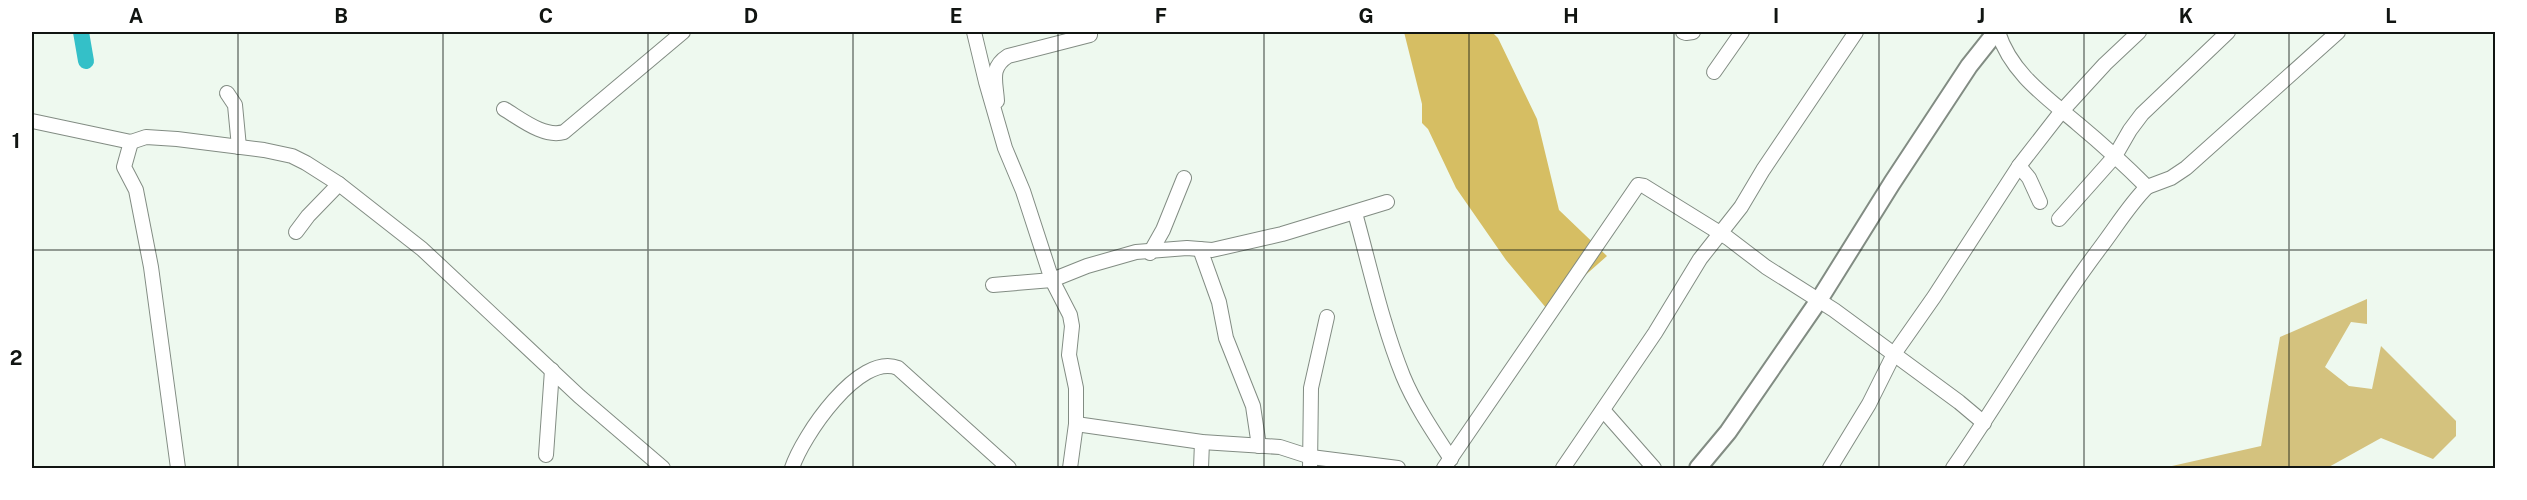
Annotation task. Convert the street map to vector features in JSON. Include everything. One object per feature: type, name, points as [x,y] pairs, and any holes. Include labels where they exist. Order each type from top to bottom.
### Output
[{"type":"main road","points":[[1698,468],[1728,432],[1819,300],[1969,66],[1997,32]]},
{"type":"street","points":[[504,109],[547,133],[555,135],[564,132],[683,32]]},
{"type":"street","points":[[974,32],[999,128],[1053,280],[1070,315],[1072,326],[1069,355],[1076,388],[1076,424],[1070,468]]},
{"type":"street","points":[[1683,32],[1693,32]]},
{"type":"street","points":[[1714,72],[1742,32]]},
{"type":"street","points":[[1563,468],[1655,333],[1700,259],[1741,207],[1763,170],[1856,32]]},
{"type":"street","points":[[1997,32],[2004,50],[2032,87],[2115,156],[2147,187]]},
{"type":"street","points":[[1830,468],[1869,404],[1894,354],[2019,166],[2061,112],[2105,64],[2139,32]]},
{"type":"street","points":[[2059,219],[2115,156],[2142,114],[2228,32]]},
{"type":"street","points":[[1953,468],[2074,280],[2128,208],[2147,187],[2171,178],[2186,168],[2338,32]]},
{"type":"street","points":[[999,128],[995,71],[997,64],[1008,56],[1090,35]]},
{"type":"street","points":[[227,93],[235,105],[239,147]]},
{"type":"street","points":[[32,121],[131,142],[146,136],[292,156],[339,184],[422,249],[552,370],[663,468]]},
{"type":"street","points":[[131,142],[124,167],[136,190],[152,267],[178,468]]},
{"type":"street","points":[[2019,166],[2029,178],[2040,202]]},
{"type":"street","points":[[1150,253],[1163,230],[1184,178]]},
{"type":"street","points":[[296,232],[339,184]]},
{"type":"street","points":[[1355,213],[1403,377],[1447,464],[1638,184],[1728,238],[1766,267],[1819,300],[1984,423]]},
{"type":"street","points":[[993,285],[1053,280],[1116,256],[1187,248],[1212,250],[1355,213],[1387,202]]},
{"type":"street","points":[[1200,249],[1219,302],[1226,338],[1253,406],[1258,446]]},
{"type":"street","points":[[1310,463],[1311,388],[1327,317]]},
{"type":"street","points":[[792,468],[818,422],[849,384],[869,372],[891,365],[898,368],[1009,468]]},
{"type":"street","points":[[546,455],[552,370]]},
{"type":"street","points":[[1603,410],[1654,468]]},
{"type":"street","points":[[1076,424],[1202,441],[1280,447],[1310,463],[1398,468]]},
{"type":"street","points":[[1201,468],[1202,441]]},
{"type":"shaded area","points":[[1404,32],[1492,32],[1498,38],[1537,119],[1559,210],[1607,256],[1547,309],[1506,260],[1456,188],[1428,129],[1422,123],[1422,104]]},
{"type":"shaded area","points":[[2367,299],[2367,324],[2351,322],[2325,367],[2349,386],[2372,389],[2381,346],[2456,421],[2456,436],[2433,459],[2381,438],[2327,468],[2163,468],[2261,446],[2280,337]]},
{"type":"waterway","points":[[81,32],[86,61]]}]
